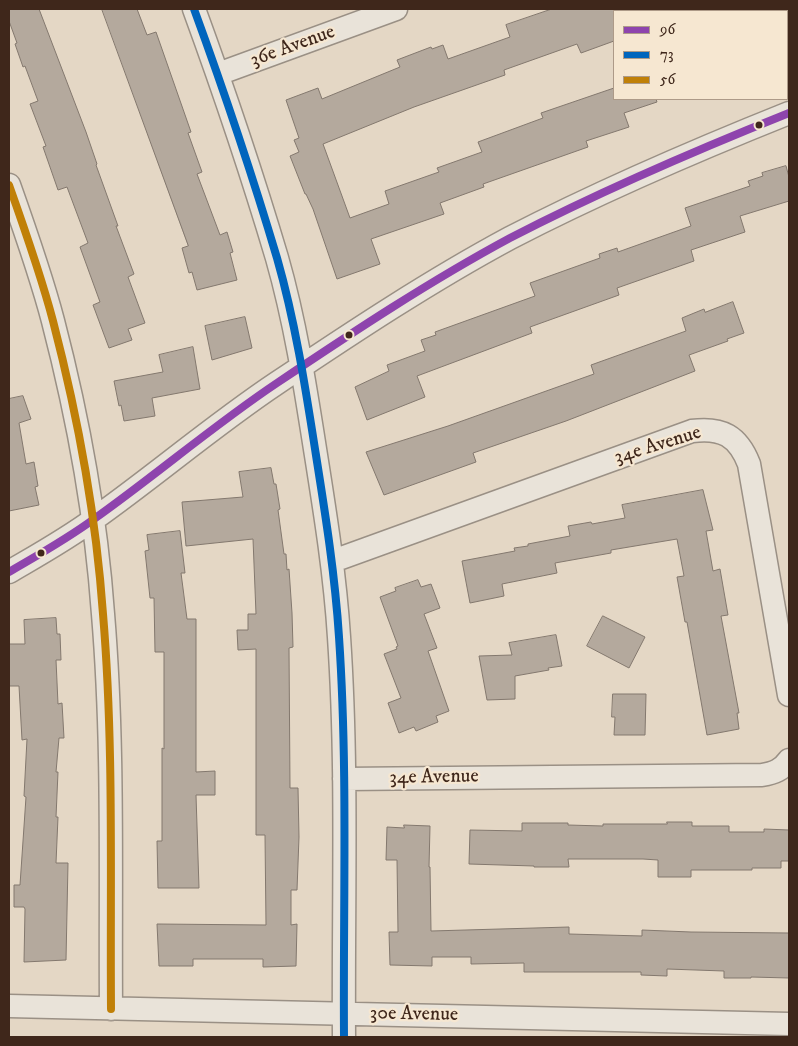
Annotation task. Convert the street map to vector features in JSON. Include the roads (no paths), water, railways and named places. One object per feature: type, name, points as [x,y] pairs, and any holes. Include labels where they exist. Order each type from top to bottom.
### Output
[{"type":"street","points":[[194,9],[218,74],[277,259],[301,367],[332,561],[340,637],[344,779],[344,1037]]},
{"type":"street","name":"36e Avenue","points":[[218,74],[396,9]]},
{"type":"street","points":[[9,572],[50,549],[93,520],[276,384],[439,278],[510,239],[631,179],[691,152],[789,113]]},
{"type":"street","points":[[9,185],[53,320],[76,422],[93,520],[108,679],[111,1009]]},
{"type":"street","name":"34e Avenue","points":[[332,561],[692,431],[716,431],[727,435],[737,442],[744,451],[749,464],[789,695]]},
{"type":"street","name":"34e Avenue","points":[[344,779],[762,774],[772,773],[781,769],[789,760]]},
{"type":"street","name":"30e Avenue","points":[[9,1006],[789,1024]]}]
